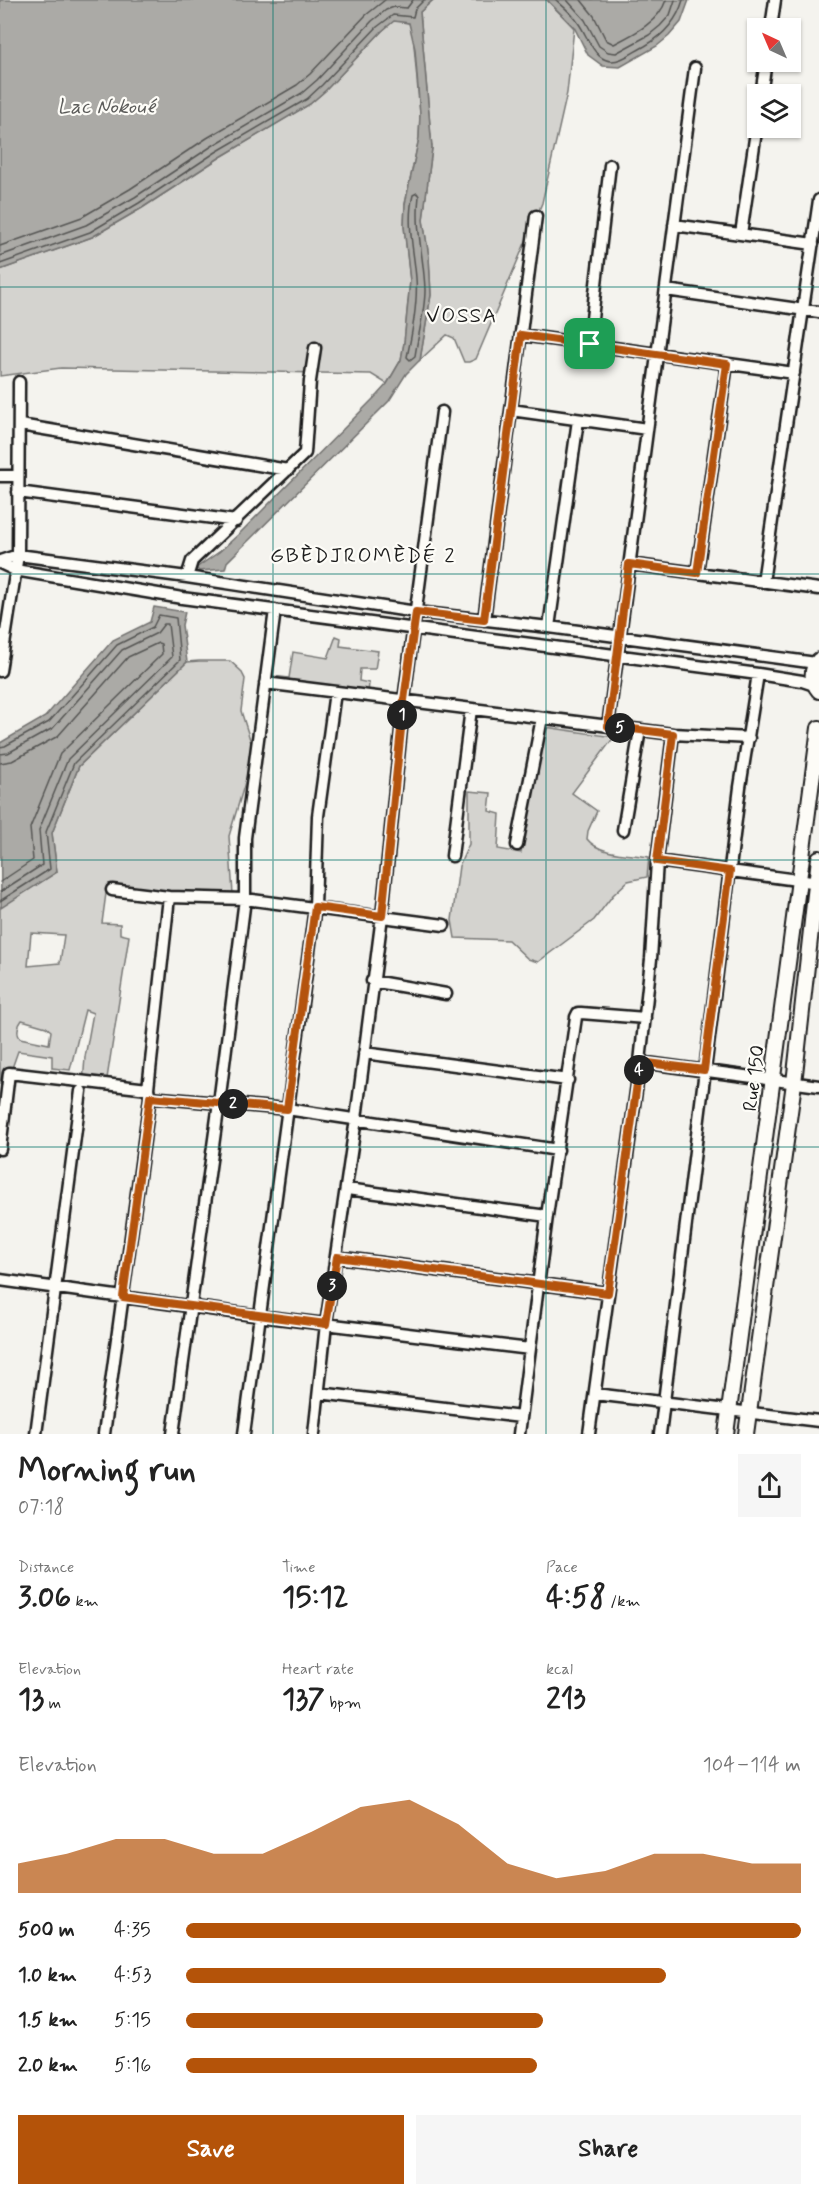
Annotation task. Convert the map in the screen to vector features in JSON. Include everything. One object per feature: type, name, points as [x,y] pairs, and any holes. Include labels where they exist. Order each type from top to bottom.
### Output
[{"type":"main road","points":[[817,662],[812,674],[818,690]]},
{"type":"main road","name":"Rue 150","points":[[726,1434],[819,728]]},
{"type":"main road","name":"Rue 150","points":[[746,1434],[794,1083],[819,858]]},
{"type":"street","points":[[772,18],[775,0]]},
{"type":"street","points":[[608,726],[695,68]]},
{"type":"street","points":[[741,234],[755,138]]},
{"type":"street","points":[[590,344],[610,165]]},
{"type":"street","points":[[763,582],[819,200]]},
{"type":"street","points":[[484,620],[536,216]]},
{"type":"street","points":[[674,225],[813,244]]},
{"type":"street","points":[[666,290],[819,312]]},
{"type":"street","points":[[521,335],[794,373]]},
{"type":"street","points":[[187,577],[192,561],[305,453],[310,381],[315,348]]},
{"type":"street","points":[[697,573],[727,364]]},
{"type":"street","points":[[0,671],[3,638],[18,555],[19,382]]},
{"type":"street","points":[[511,410],[647,429]]},
{"type":"street","points":[[314,1434],[326,1324],[347,1189],[382,916],[404,700],[442,412]]},
{"type":"street","points":[[549,627],[578,420]]},
{"type":"street","points":[[20,425],[288,470]]},
{"type":"street","points":[[0,476],[18,476]]},
{"type":"street","points":[[18,492],[236,521]]},
{"type":"street","points":[[0,562],[18,555],[187,577],[416,612],[817,662]]},
{"type":"street","points":[[0,562],[15,570],[182,598],[758,674],[802,681],[818,690]]},
{"type":"street","points":[[629,564],[819,589]]},
{"type":"street","points":[[172,1434],[219,1103],[245,899],[245,838],[275,610]]},
{"type":"street","points":[[660,1434],[704,1070],[758,674]]},
{"type":"street","points":[[265,683],[673,734],[749,738]]},
{"type":"street","points":[[244,1434],[315,907],[318,816],[335,692]]},
{"type":"street","points":[[452,856],[471,709]]},
{"type":"street","points":[[517,845],[542,718]]},
{"type":"street","points":[[623,830],[640,730]]},
{"type":"street","points":[[589,1434],[640,1062],[651,959],[657,861],[673,734]]},
{"type":"street","points":[[657,861],[817,883]]},
{"type":"street","points":[[112,890],[170,897],[245,899],[444,925]]},
{"type":"street","points":[[104,1434],[149,1093],[170,897]]},
{"type":"street","points":[[372,981],[446,994]]},
{"type":"street","points":[[519,1434],[576,1017],[578,1013],[645,1018]]},
{"type":"street","points":[[364,1053],[568,1080]]},
{"type":"street","points":[[640,1062],[819,1086]]},
{"type":"street","points":[[0,1149],[9,1073],[219,1103],[287,1109],[558,1150]]},
{"type":"street","points":[[36,1434],[81,1091]]},
{"type":"street","points":[[347,1189],[547,1216]]},
{"type":"street","points":[[337,1257],[539,1282],[608,1293]]},
{"type":"street","points":[[0,1280],[260,1316],[530,1349]]},
{"type":"street","points":[[319,1393],[521,1417]]},
{"type":"street","points":[[595,1394],[819,1421]]},
{"type":"shaded area","points":[[433,0],[547,0],[574,28],[567,93],[542,203],[476,359],[469,362],[464,362],[454,338],[447,335],[420,360],[431,295],[429,257],[423,220],[432,148],[420,12]]},
{"type":"shaded area","points":[[394,20],[409,23],[413,34],[420,114],[419,138],[405,204],[404,226],[410,281],[404,343],[401,360],[387,384],[371,374],[61,368],[0,376],[0,270],[92,237],[310,104]]},
{"type":"shaded area","points":[[336,636],[341,638],[340,646],[378,651],[375,669],[360,669],[359,681],[369,683],[368,693],[272,681],[273,676],[289,678],[293,652],[328,658]]},
{"type":"shaded area","points":[[230,661],[241,671],[245,679],[241,711],[254,752],[229,836],[233,894],[179,891],[169,893],[107,886],[102,923],[120,924],[120,934],[129,936],[106,1085],[83,1084],[93,1013],[85,1010],[70,1070],[52,1068],[52,1056],[18,1051],[11,1071],[3,1071],[0,1085],[0,907],[57,872],[52,833],[79,766],[187,662]],"holes":[[[31,933],[64,935],[60,963],[28,966]],[[22,1020],[46,1027],[51,1031],[49,1044],[20,1038],[18,1029]]]},
{"type":"shaded area","points":[[545,727],[614,737],[572,793],[597,811],[588,831],[587,839],[592,844],[607,851],[649,857],[647,877],[628,881],[613,895],[594,920],[538,962],[528,959],[508,940],[455,938],[452,920],[459,866],[469,844],[469,791],[491,793],[489,811],[500,814],[498,849],[521,853]]},
{"type":"water","name":"Lac Nokoué","points":[[0,0],[433,0],[420,12],[432,148],[423,220],[429,257],[431,295],[420,360],[406,374],[389,401],[227,562],[225,569],[199,571],[196,568],[239,534],[377,395],[387,384],[401,360],[410,281],[404,226],[405,204],[419,138],[420,114],[415,49],[409,23],[394,21],[310,104],[219,158],[142,208],[92,237],[0,270]]},
{"type":"water","points":[[547,0],[689,0],[681,22],[669,36],[657,46],[620,67],[603,66],[588,55],[574,27]]},
{"type":"water","points":[[154,607],[185,612],[182,625],[187,662],[79,766],[52,833],[57,872],[1,908],[0,743],[45,717],[113,640],[150,622]]},
{"type":"district","name":"VOSSA","points":[[462,315]]},
{"type":"district","name":"GBÈDJROMÈDÉ 2","points":[[363,555]]},
{"type":"route","points":[[521,335],[590,344],[727,364],[697,573],[629,564],[619,637],[608,726],[673,734],[657,861],[730,871],[704,1070],[640,1062],[608,1293],[539,1282],[337,1257],[326,1324],[123,1297],[150,1097],[287,1109],[315,907],[382,916],[404,700],[416,612],[484,620],[521,335]]}]
